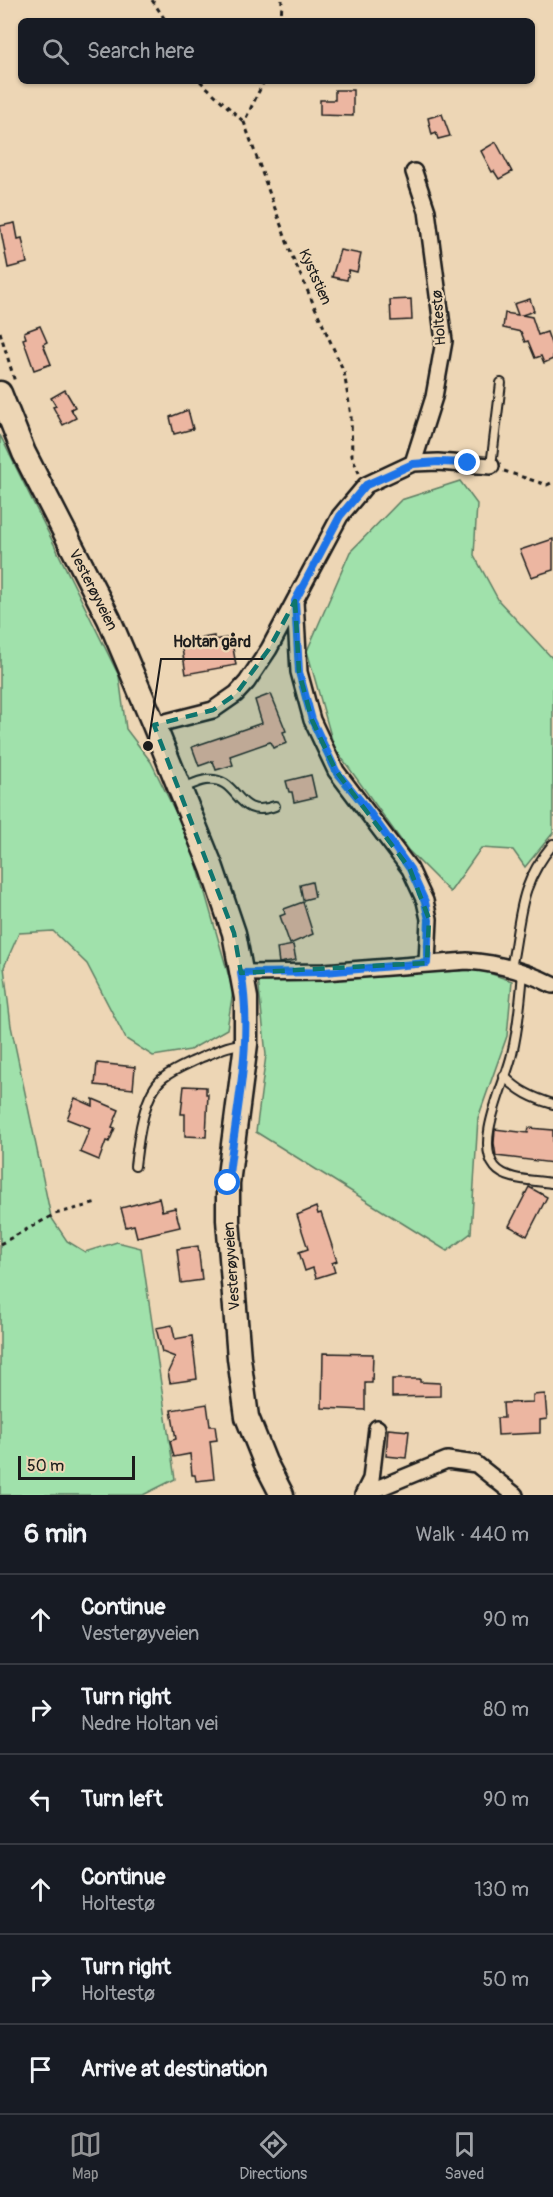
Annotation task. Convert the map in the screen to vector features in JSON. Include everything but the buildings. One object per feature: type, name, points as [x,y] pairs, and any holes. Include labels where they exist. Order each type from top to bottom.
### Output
[{"type":"main road","name":"Vesterøyveien","points":[[5,395],[24,453],[109,619],[212,868],[234,933],[246,998],[246,1044],[228,1183],[230,1258],[247,1417],[261,1453],[282,1495]]},
{"type":"street","name":"Holtestø","points":[[413,464],[434,397],[444,341],[426,211],[414,172]]},
{"type":"street","points":[[154,725],[213,710],[236,694],[269,649],[340,516],[366,485],[413,464],[438,462],[492,466]]},
{"type":"street","points":[[295,601],[299,672],[312,720],[336,771],[368,810],[410,869],[425,902],[429,920],[427,963]]},
{"type":"street","points":[[241,973],[324,972],[427,963],[478,962],[517,970],[553,985]]},
{"type":"street","points":[[364,1495],[371,1479],[377,1428]]},
{"type":"street","points":[[364,1495],[414,1472],[447,1461],[476,1464],[515,1495]]},
{"type":"lane","points":[[492,466],[501,383]]},
{"type":"lane","points":[[179,789],[204,780],[213,780],[223,782],[249,808],[263,810],[275,806]]},
{"type":"lane","points":[[551,1183],[511,1177],[496,1170],[488,1157],[489,1132],[512,1054],[525,890],[532,873],[553,844]]},
{"type":"lane","points":[[135,1166],[139,1133],[156,1085],[178,1069],[216,1051],[238,1044],[246,1044]]},
{"type":"lane","points":[[504,1076],[513,1086],[533,1098],[553,1104]]},
{"type":"path","points":[[152,0],[164,18]]},
{"type":"path","points":[[281,18],[282,0]]},
{"type":"path","points":[[203,84],[244,122],[263,84]]},
{"type":"path","name":"Kyststien","points":[[244,122],[292,256],[344,372],[351,416],[352,456],[366,485]]},
{"type":"path","points":[[0,332],[5,395]]},
{"type":"path","points":[[492,466],[547,485],[553,483]]},
{"type":"path","points":[[0,1244],[55,1214],[97,1203]]},
{"type":"highlighted area","points":[[295,601],[299,672],[312,720],[336,771],[410,869],[429,919],[427,963],[241,973],[234,933],[154,725],[213,710],[236,694],[269,649]]},
{"type":"green space","points":[[0,435],[119,676],[126,729],[151,762],[191,844],[233,991],[227,1029],[190,1050],[153,1056],[126,1039],[87,964],[53,931],[19,933],[4,967],[11,1026],[51,1217],[67,1241],[85,1252],[117,1242],[141,1248],[175,1479],[143,1495],[0,1495]]},
{"type":"green space","points":[[460,481],[477,504],[474,555],[499,601],[553,659],[553,833],[525,867],[513,850],[481,848],[450,892],[408,850],[334,747],[307,651],[350,552],[401,500]]},
{"type":"green space","points":[[480,970],[512,981],[507,1036],[478,1118],[471,1233],[447,1251],[256,1132],[266,1055],[258,978]]},
{"type":"place","name":"Holtan gård","points":[[148,746]]},
{"type":"route","points":[[228,1183],[246,1044],[246,998],[241,973],[324,972],[427,963],[429,920],[425,902],[410,869],[368,810],[336,771],[312,720],[299,672],[295,601],[340,516],[366,485],[413,464],[468,463]]}]
